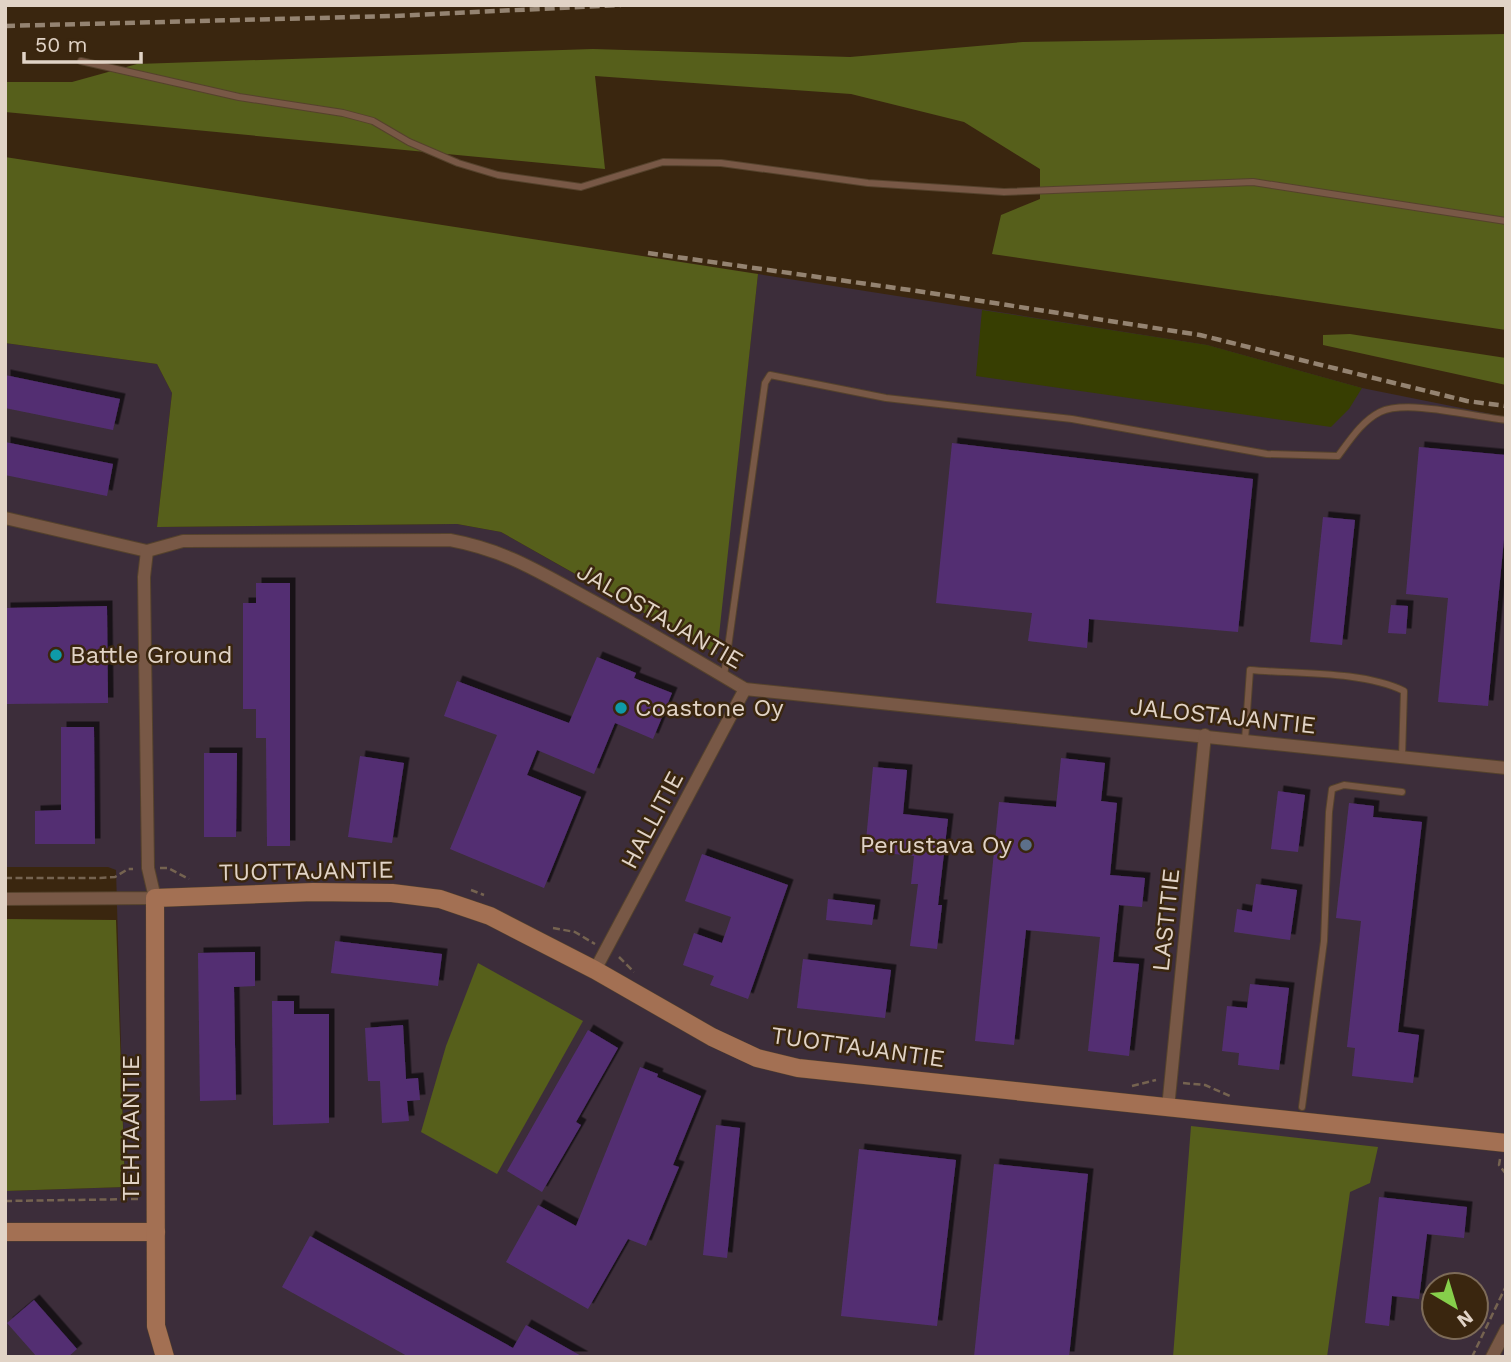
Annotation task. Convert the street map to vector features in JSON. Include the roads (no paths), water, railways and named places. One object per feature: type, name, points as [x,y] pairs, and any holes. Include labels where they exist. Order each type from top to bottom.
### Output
[{"type":"street","points":[[5,518],[147,551],[144,578],[148,868],[155,898],[5,899]]},
{"type":"street","name":"JALOSTAJANTIE","points":[[147,551],[183,541],[450,540],[509,556],[646,629],[745,689],[1506,768]]},
{"type":"street","name":"HALLITIE","points":[[595,970],[745,689]]},
{"type":"street","name":"LASTITIE","points":[[1168,1108],[1205,735]]},
{"type":"street","name":"TUOTTAJANTIE","points":[[155,898],[326,892],[392,893],[440,899],[490,916],[595,970],[712,1037],[757,1058],[798,1068],[1506,1143]]},
{"type":"street","name":"TEHTAANTIE","points":[[155,898],[156,1326],[165,1357]]},
{"type":"street","points":[[5,1232],[156,1232]]},
{"type":"street","points":[[1492,1357],[1506,1330]]},
{"type":"lane","points":[[81,61],[239,97],[373,121],[409,142],[458,163],[498,175],[581,187],[663,162],[721,163],[868,183],[1004,192],[1253,182],[1506,221]]},
{"type":"lane","points":[[724,676],[765,383],[770,375],[886,398],[1072,419],[1267,454],[1338,456],[1363,424],[1380,412],[1398,406],[1506,420]]},
{"type":"lane","points":[[1244,740],[1250,670],[1325,674],[1386,682],[1404,691],[1402,757]]},
{"type":"lane","points":[[1302,1107],[1324,941],[1332,789],[1343,785],[1402,792]]},
{"type":"railway","points":[[5,26],[393,16],[621,5]]},
{"type":"railway","points":[[648,253],[1200,335],[1467,401],[1506,406]]},
{"type":"place","name":"Battle Ground","points":[[56,655]]},
{"type":"place","name":"Coastone Oy","points":[[621,708]]},
{"type":"place","name":"Perustava Oy","points":[[1026,845]]}]
